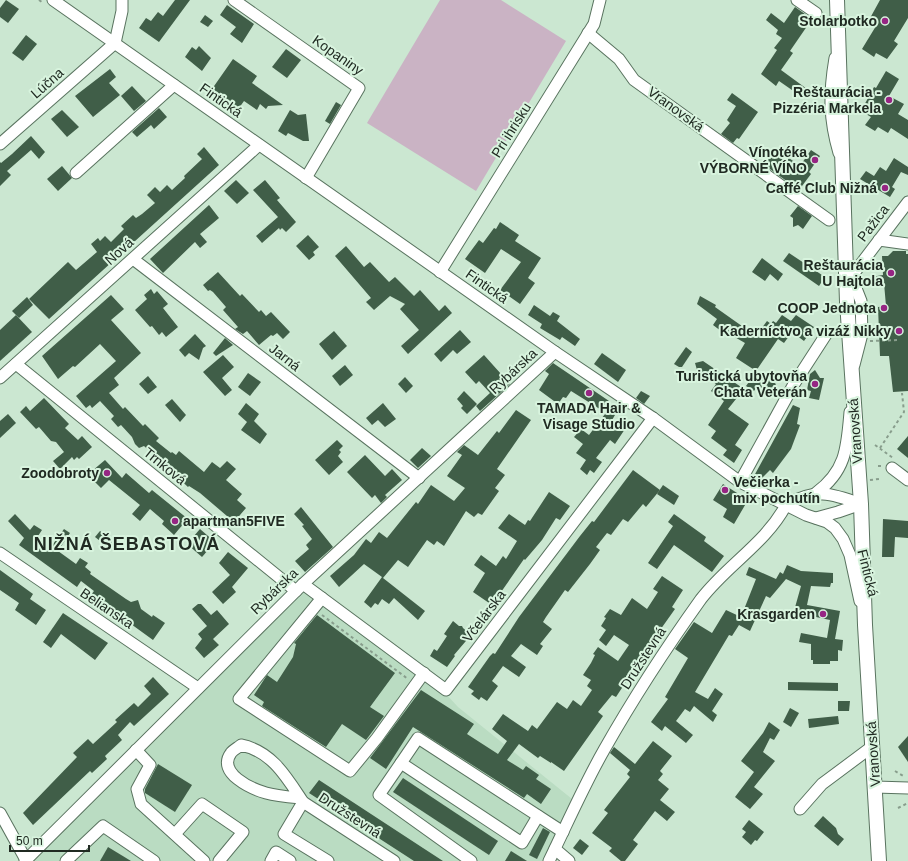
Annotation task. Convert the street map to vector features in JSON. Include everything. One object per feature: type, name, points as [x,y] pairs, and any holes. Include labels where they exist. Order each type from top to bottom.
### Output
[{"type":"main road","name":"Vranovská","points":[[837,0],[852,380],[861,504],[865,625],[878,860]]},
{"type":"street","points":[[115,43],[122,11],[122,0]]},
{"type":"street","name":"Kopaniny","points":[[234,0],[359,88],[306,178]]},
{"type":"street","name":"Pri ihrisku","points":[[440,272],[594,24],[600,0]]},
{"type":"street","points":[[797,0],[816,13]]},
{"type":"street","name":"Fintická","points":[[49,2],[115,43],[440,272],[653,418],[740,482],[834,528],[843,539],[850,555],[865,625]]},
{"type":"street","name":"Vranovská","points":[[588,33],[619,59],[634,80],[830,220]]},
{"type":"street","name":"Lúčna","points":[[0,144],[115,43]]},
{"type":"street","points":[[76,173],[174,85]]},
{"type":"street","name":"Nová","points":[[0,378],[259,145]]},
{"type":"street","name":"Pažica","points":[[848,274],[879,240],[908,202]]},
{"type":"street","points":[[879,240],[908,244]]},
{"type":"street","name":"Jarná","points":[[133,259],[419,478]]},
{"type":"street","points":[[740,482],[794,384],[827,333]]},
{"type":"street","name":"Rybárska","points":[[25,860],[299,587],[555,352]]},
{"type":"street","name":"Trnková","points":[[16,364],[299,587]]},
{"type":"street","points":[[816,493],[834,477],[842,462],[848,432],[852,380]]},
{"type":"street","name":"Včelárska","points":[[299,587],[322,598],[446,690],[653,418]]},
{"type":"street","points":[[892,468],[908,480]]},
{"type":"street","points":[[786,505],[799,497],[816,493],[838,495],[861,504]]},
{"type":"street","points":[[816,518],[861,504]]},
{"type":"street","name":"Družstevná","points":[[549,861],[604,751],[662,654],[709,588],[764,537],[779,518],[786,505]]},
{"type":"street","name":"Belianska","points":[[0,553],[198,688]]},
{"type":"street","points":[[322,598],[239,699],[350,771],[424,673]]},
{"type":"street","points":[[471,861],[379,795],[418,738],[563,832]]},
{"type":"street","points":[[241,745],[250,747],[266,755],[284,773],[302,800],[267,793],[245,785],[231,773],[228,763],[231,753],[241,745]]},
{"type":"street","points":[[800,809],[822,784],[872,746]]},
{"type":"street","points":[[136,750],[150,764],[137,789],[141,804],[204,861]]},
{"type":"street","points":[[400,763],[522,843],[538,816]]},
{"type":"street","points":[[875,787],[908,788]]},
{"type":"street","name":"Družstevná","points":[[328,861],[284,834],[302,800],[394,861]]},
{"type":"street","points":[[175,834],[202,804],[243,832],[219,861]]},
{"type":"street","points":[[0,813],[25,860]]},
{"type":"street","points":[[66,861],[104,826],[154,861]]},
{"type":"street","points":[[555,849],[569,861]]},
{"type":"street","points":[[271,861],[276,852],[290,861]]},
{"type":"path","points":[[39,0],[49,2]]},
{"type":"path","points":[[869,341],[900,340]]},
{"type":"path","points":[[880,448],[904,412],[902,392]]},
{"type":"path","points":[[313,609],[416,684]]},
{"type":"path","points":[[896,771],[908,778]]},
{"type":"path","points":[[898,808],[908,803]]},
{"type":"shaded area","points":[[440,0],[501,0],[566,41],[476,191],[367,123]]},
{"type":"shaded area","points":[[298,584],[446,694],[458,707],[577,803],[549,861],[24,861]]},
{"type":"building","points":[[6,0],[19,9],[8,23],[0,17],[0,8]]},
{"type":"building","points":[[175,0],[190,0],[159,42],[139,28],[146,18],[151,21],[158,12],[163,16]]},
{"type":"building","points":[[880,0],[908,0],[908,18],[894,41],[898,44],[887,59],[876,53],[874,57],[862,49],[876,26],[869,20]]},
{"type":"building","points":[[227,5],[254,24],[242,43],[230,34],[236,27],[220,15]]},
{"type":"building","points":[[795,7],[812,19],[790,51],[793,53],[781,70],[807,89],[802,97],[779,81],[776,86],[761,74],[777,50],[774,48],[782,38],[776,34],[778,30],[766,20],[771,13],[784,23]]},
{"type":"building","points":[[205,15],[213,21],[208,27],[200,22]]},
{"type":"building","points":[[26,35],[37,44],[23,61],[12,53]]},
{"type":"building","points":[[199,46],[211,58],[202,71],[185,57],[192,47],[196,50]]},
{"type":"building","points":[[286,49],[301,60],[287,78],[272,67]]},
{"type":"building","points":[[233,59],[257,76],[252,83],[283,105],[268,106],[266,109],[260,104],[257,110],[244,101],[234,115],[225,109],[230,101],[212,89]]},
{"type":"building","points":[[110,69],[116,77],[109,83],[120,95],[93,117],[75,96]]},
{"type":"building","points":[[886,71],[899,79],[889,96],[904,104],[898,114],[908,120],[908,139],[891,128],[888,133],[878,127],[875,131],[865,125],[871,117],[861,111],[874,87],[876,88]]},
{"type":"building","points":[[132,86],[146,101],[134,111],[121,96]]},
{"type":"building","points":[[732,93],[758,112],[739,139],[737,138],[733,143],[721,134],[730,123],[727,120],[736,106],[727,100]]},
{"type":"building","points":[[336,102],[341,105],[330,124],[325,121]]},
{"type":"building","points":[[159,108],[167,117],[154,129],[151,125],[137,137],[132,132]]},
{"type":"building","points":[[62,110],[79,127],[67,137],[51,119]]},
{"type":"building","points":[[290,110],[298,115],[306,114],[309,141],[303,141],[288,133],[286,136],[278,131]]},
{"type":"building","points":[[31,136],[45,152],[39,159],[31,150],[7,171],[11,175],[0,186],[0,162],[1,163],[12,154]]},
{"type":"building","points":[[204,147],[219,165],[49,319],[29,299],[68,262],[76,270],[97,252],[91,244],[98,238],[100,241],[105,236],[111,242],[124,229],[121,226],[133,215],[136,218],[155,203],[147,195],[155,187],[160,192],[167,185],[172,190],[202,159],[197,154]]},
{"type":"building","points":[[775,148],[800,166],[811,150],[820,156],[809,172],[811,174],[799,190],[763,164]]},
{"type":"building","points":[[894,158],[908,167],[908,175],[901,172],[892,187],[895,189],[890,197],[860,179],[866,171],[874,176],[880,167],[886,171]]},
{"type":"building","points":[[62,166],[72,178],[58,191],[47,179]]},
{"type":"building","points":[[236,180],[249,193],[237,204],[224,191]]},
{"type":"building","points":[[265,180],[280,198],[277,200],[296,222],[286,232],[282,228],[280,230],[279,228],[262,243],[256,236],[278,217],[253,190]]},
{"type":"building","points":[[209,205],[219,218],[200,234],[207,242],[200,248],[195,242],[163,273],[150,259]]},
{"type":"building","points":[[798,206],[812,216],[803,229],[798,225],[793,227],[793,218],[790,216]]},
{"type":"building","points":[[500,222],[519,235],[515,241],[541,258],[528,278],[535,283],[520,304],[500,290],[521,262],[501,249],[485,273],[465,259],[479,240],[483,243],[494,228],[496,229]]},
{"type":"building","points":[[308,235],[319,247],[313,252],[315,255],[309,260],[296,246]]},
{"type":"building","points":[[346,246],[364,267],[370,262],[389,282],[395,277],[414,296],[420,290],[439,311],[445,305],[452,313],[408,354],[401,346],[419,330],[400,309],[405,304],[390,296],[374,310],[366,302],[371,298],[335,256]]},
{"type":"building","points":[[893,251],[906,251],[906,254],[908,254],[908,391],[893,392],[889,356],[880,356],[878,307],[886,306],[884,283],[867,286],[865,278],[883,275],[882,256],[888,256]]},
{"type":"building","points":[[789,253],[825,277],[819,286],[783,261]]},
{"type":"building","points":[[762,258],[783,274],[778,281],[770,274],[765,281],[752,272]]},
{"type":"building","points":[[218,272],[240,296],[242,294],[259,312],[261,310],[266,316],[271,312],[290,332],[283,339],[277,333],[273,336],[271,335],[259,345],[247,331],[243,334],[235,329],[238,327],[223,310],[226,307],[213,292],[210,290],[208,291],[203,285]]},
{"type":"building","points":[[151,289],[154,294],[157,291],[168,304],[163,308],[178,327],[166,337],[162,332],[159,335],[135,310],[147,299],[144,295]]},
{"type":"building","points":[[111,295],[124,309],[111,320],[141,353],[114,378],[119,385],[109,393],[123,409],[125,407],[143,426],[145,424],[159,438],[156,441],[171,453],[172,452],[176,455],[179,451],[204,472],[212,462],[220,468],[227,461],[236,469],[226,480],[242,494],[237,500],[246,508],[234,522],[200,493],[189,486],[188,487],[144,446],[139,448],[135,444],[132,437],[121,425],[118,427],[111,419],[114,416],[100,401],[92,408],[90,405],[86,408],[76,396],[116,361],[100,344],[75,367],[73,366],[58,379],[42,356]]},
{"type":"building","points":[[700,296],[716,305],[715,307],[756,336],[767,321],[771,324],[773,321],[776,323],[782,315],[791,321],[796,315],[814,327],[804,341],[792,332],[784,343],[778,339],[756,371],[736,358],[745,343],[726,332],[725,334],[713,325],[717,319],[697,304]]},
{"type":"building","points":[[27,297],[33,305],[19,318],[12,311]]},
{"type":"building","points":[[534,305],[550,316],[553,312],[560,316],[557,321],[580,339],[575,346],[562,337],[560,340],[540,328],[542,324],[528,315]]},
{"type":"building","points":[[16,315],[32,332],[0,361],[0,330]]},
{"type":"building","points":[[460,330],[471,342],[457,354],[453,350],[441,362],[434,354]]},
{"type":"building","points":[[334,331],[347,346],[332,360],[319,344]]},
{"type":"building","points":[[195,334],[206,346],[203,348],[199,360],[189,353],[185,357],[179,350]]},
{"type":"building","points":[[225,338],[233,345],[216,356],[213,353]]},
{"type":"building","points":[[686,347],[692,352],[682,367],[679,367],[674,364]]},
{"type":"building","points":[[602,353],[626,370],[618,382],[594,364]]},
{"type":"building","points":[[223,355],[234,367],[222,378],[232,390],[225,396],[203,372]]},
{"type":"building","points":[[484,355],[510,384],[480,411],[476,406],[490,393],[479,381],[476,384],[465,372]]},
{"type":"building","points":[[703,361],[744,389],[728,409],[749,424],[735,445],[742,450],[734,463],[723,455],[727,450],[711,438],[716,431],[708,425],[724,401],[711,391],[716,384],[697,370],[695,363]]},
{"type":"building","points":[[553,363],[609,401],[603,411],[571,391],[566,398],[563,397],[558,404],[539,390],[549,374],[545,371]]},
{"type":"building","points":[[345,365],[353,375],[340,386],[332,376]]},
{"type":"building","name":"Turistická ubytovňa Chata Veterán","points":[[815,370],[820,378],[824,378],[819,400],[809,398],[811,391],[807,390],[810,374]]},
{"type":"building","points":[[757,371],[776,384],[768,396],[756,388],[754,391],[746,386]]},
{"type":"building","points":[[248,373],[261,382],[250,396],[238,387]]},
{"type":"building","points":[[148,376],[157,387],[148,394],[139,384]]},
{"type":"building","points":[[405,377],[413,386],[406,393],[398,384]]},
{"type":"building","points":[[464,391],[477,404],[467,414],[461,408],[463,406],[457,399]]},
{"type":"building","points":[[641,391],[650,396],[644,404],[636,398]]},
{"type":"building","points":[[44,398],[69,424],[65,428],[78,440],[82,436],[92,447],[79,459],[77,457],[74,460],[72,457],[60,469],[53,461],[64,452],[56,442],[51,441],[39,427],[36,429],[20,412],[26,406],[30,411]]},
{"type":"building","points":[[172,399],[186,415],[180,422],[165,405]]},
{"type":"building","points":[[246,403],[259,414],[254,421],[267,434],[260,444],[241,430],[247,422],[238,414]]},
{"type":"building","points":[[383,403],[396,419],[385,427],[378,420],[372,425],[366,418]]},
{"type":"building","points":[[793,405],[800,408],[797,424],[800,425],[791,449],[773,473],[770,470],[761,479],[754,476]]},
{"type":"building","points":[[516,410],[531,420],[497,469],[505,475],[495,488],[499,491],[482,515],[478,513],[474,517],[466,511],[444,546],[437,541],[434,545],[427,540],[408,567],[398,560],[383,578],[425,611],[418,620],[394,598],[389,604],[382,599],[378,605],[375,603],[371,608],[364,602],[382,577],[364,564],[339,587],[330,576],[354,555],[366,539],[371,543],[379,532],[387,538],[416,502],[418,504],[431,485],[454,501],[465,488],[447,476],[462,455],[457,452],[464,445],[478,455],[497,431],[499,433]]},
{"type":"building","points":[[608,410],[615,415],[612,420],[625,429],[615,444],[610,440],[596,458],[602,462],[594,473],[590,470],[587,475],[580,469],[586,460],[576,453],[583,444],[574,437],[581,429],[589,435]]},
{"type":"building","points":[[8,414],[16,423],[0,438],[0,421]]},
{"type":"building","points":[[908,436],[908,458],[897,449]]},
{"type":"building","points":[[337,440],[343,446],[339,450],[341,452],[338,456],[343,462],[329,475],[315,460]]},
{"type":"building","points":[[422,448],[431,456],[418,468],[410,460]]},
{"type":"building","points":[[365,455],[385,476],[392,469],[402,480],[385,495],[387,497],[381,503],[375,495],[372,498],[347,472]]},
{"type":"building","points":[[105,460],[122,478],[126,473],[149,493],[152,490],[188,519],[174,535],[162,524],[164,521],[150,509],[140,521],[132,514],[140,505],[109,480],[101,488],[94,481],[98,477],[92,471]]},
{"type":"building","points":[[633,470],[660,490],[646,507],[643,504],[628,522],[623,519],[611,535],[607,533],[596,547],[600,550],[568,592],[565,590],[543,622],[552,629],[540,644],[543,646],[537,655],[521,644],[511,656],[526,667],[519,677],[503,666],[492,681],[498,686],[487,701],[481,697],[479,700],[471,694],[474,691],[468,687],[490,656],[493,653],[495,654],[519,617],[580,536],[592,521],[594,522]]},
{"type":"building","points":[[723,484],[748,500],[734,524],[723,517],[727,509],[713,500]]},
{"type":"building","points":[[663,485],[679,496],[674,505],[657,494]]},
{"type":"building","points":[[549,492],[570,506],[560,520],[556,518],[542,540],[525,560],[524,559],[492,605],[473,592],[485,573],[474,565],[481,555],[496,566],[503,556],[506,559],[517,541],[498,528],[509,514],[525,525],[528,520],[530,521]]},
{"type":"building","points":[[301,507],[333,547],[305,572],[295,561],[309,549],[306,545],[312,539],[302,526],[304,525],[294,514]]},
{"type":"building","points":[[15,514],[30,530],[34,525],[42,530],[38,536],[51,547],[64,529],[70,533],[58,551],[76,564],[80,558],[88,563],[85,567],[91,572],[90,574],[131,602],[138,600],[141,609],[152,617],[153,615],[165,623],[153,640],[91,595],[94,591],[81,581],[77,587],[19,545],[24,538],[8,521]]},
{"type":"building","points":[[674,514],[706,537],[704,541],[724,556],[712,572],[674,545],[657,569],[648,563],[673,526],[668,522]]},
{"type":"building","points":[[883,519],[908,521],[908,538],[895,537],[894,557],[882,557]]},
{"type":"building","points":[[200,529],[215,542],[202,557],[187,544]]},
{"type":"building","points":[[100,531],[118,544],[113,551],[95,537]]},
{"type":"building","points":[[228,552],[248,568],[232,587],[236,592],[223,604],[212,592],[230,575],[219,563]]},
{"type":"building","points":[[787,565],[801,571],[833,573],[833,583],[831,583],[830,587],[811,586],[807,605],[840,611],[835,639],[843,640],[842,651],[838,650],[838,661],[830,661],[830,664],[813,664],[813,660],[811,660],[811,644],[799,642],[801,633],[827,638],[830,620],[794,611],[801,586],[786,579],[770,598],[766,596],[750,631],[739,625],[732,636],[729,635],[695,692],[708,699],[715,688],[723,694],[712,711],[717,715],[713,722],[694,706],[690,712],[685,709],[676,721],[693,735],[686,743],[665,726],[662,731],[651,722],[668,699],[665,697],[688,658],[675,649],[694,622],[712,633],[726,610],[741,617],[756,579],[746,575],[749,567],[776,579],[780,572],[783,574]]},
{"type":"building","points":[[0,570],[33,594],[30,599],[46,610],[36,625],[15,610],[19,603],[0,590]]},
{"type":"building","points":[[662,576],[683,590],[672,607],[675,609],[636,664],[637,665],[616,697],[612,695],[598,712],[603,716],[564,771],[540,756],[538,758],[519,744],[507,760],[523,770],[526,766],[539,775],[536,779],[551,789],[541,804],[527,794],[524,798],[413,727],[386,769],[370,758],[421,690],[474,724],[467,734],[498,754],[507,741],[492,729],[503,714],[528,731],[532,725],[537,729],[557,702],[567,709],[573,700],[581,706],[592,690],[587,686],[591,680],[583,675],[591,663],[595,655],[593,654],[598,647],[618,661],[629,645],[614,635],[606,646],[599,640],[606,630],[601,626],[606,618],[604,617],[610,609],[621,615],[632,598],[647,609],[658,592],[653,589]]},
{"type":"building","points":[[198,604],[201,604],[211,615],[217,610],[229,624],[213,639],[219,645],[204,658],[195,648],[202,639],[198,634],[207,626],[192,609]]},
{"type":"building","points":[[63,613],[108,643],[95,660],[61,634],[51,648],[43,642]]},
{"type":"building","points":[[317,615],[395,673],[370,707],[384,716],[366,740],[342,724],[326,747],[262,706],[264,702],[254,695],[267,675],[277,682],[293,657],[296,644],[294,643]]},
{"type":"building","points":[[453,621],[459,626],[462,626],[471,635],[454,655],[455,656],[447,667],[430,656],[434,649],[437,651],[447,636],[444,634]]},
{"type":"building","points":[[153,677],[169,694],[134,726],[130,722],[118,735],[122,740],[105,756],[107,759],[92,773],[90,771],[33,825],[23,813],[77,757],[73,753],[88,739],[93,744],[117,722],[115,720],[134,703],[138,707],[151,694],[144,686]]},
{"type":"building","points":[[788,682],[838,683],[838,691],[788,690]]},
{"type":"building","points":[[838,701],[850,701],[849,711],[838,711]]},
{"type":"building","points":[[790,708],[799,713],[791,727],[783,722]]},
{"type":"building","points":[[838,716],[839,724],[809,728],[808,719]]},
{"type":"building","points":[[769,722],[780,730],[774,740],[770,738],[763,752],[775,761],[754,787],[763,794],[750,809],[735,797],[754,772],[741,761],[763,733]]},
{"type":"building","points":[[908,736],[908,762],[898,747]]},
{"type":"building","points":[[653,741],[672,756],[660,771],[663,774],[658,780],[669,789],[660,800],[675,812],[667,821],[655,811],[633,840],[638,844],[625,861],[621,861],[609,851],[612,848],[592,833],[608,813],[604,810],[630,777],[627,774],[630,770],[610,753],[614,747],[635,764]]},
{"type":"building","points":[[158,764],[192,785],[175,812],[145,793],[145,789]]},
{"type":"building","points":[[403,778],[498,841],[489,855],[393,792]]},
{"type":"building","points":[[319,780],[443,861],[414,861],[309,793]]},
{"type":"building","points":[[823,816],[836,828],[838,834],[844,839],[838,846],[814,826]]},
{"type":"building","points":[[749,820],[764,832],[757,841],[755,840],[751,845],[742,837],[746,832],[742,829]]},
{"type":"building","points":[[543,828],[550,832],[537,859],[529,855]]},
{"type":"building","points":[[580,839],[589,846],[582,855],[573,848]]},
{"type":"building","points":[[108,847],[131,861],[100,861]]},
{"type":"building","points":[[511,851],[527,861],[505,861]]},
{"type":"place","name":"Stolarbotko","points":[[885,21]]},
{"type":"place","name":"Reštaurácia - Pizzéria Markela","points":[[889,100]]},
{"type":"place","name":"Vínotéka VÝBORNÉ VÍNO","points":[[815,160]]},
{"type":"place","name":"Caffé Club Nižná","points":[[885,188]]},
{"type":"place","name":"Reštaurácia U Hajtola","points":[[891,273]]},
{"type":"place","name":"COOP Jednota","points":[[884,308]]},
{"type":"place","name":"Kaderníctvo a vizáž Nikky","points":[[899,331]]},
{"type":"place","name":"Turistická ubytovňa Chata Veterán","points":[[815,384]]},
{"type":"place","name":"TAMADA Hair & Visage Studio","points":[[589,393]]},
{"type":"place","name":"Zoodobroty","points":[[107,473]]},
{"type":"place","name":"Večierka - mix pochutín","points":[[725,490]]},
{"type":"place","name":"apartman5FIVE","points":[[175,521]]},
{"type":"place","name":"Krasgarden","points":[[823,614]]},
{"type":"district","name":"NIŽNÁ ŠEBASTOVÁ","points":[[127,544]]}]
